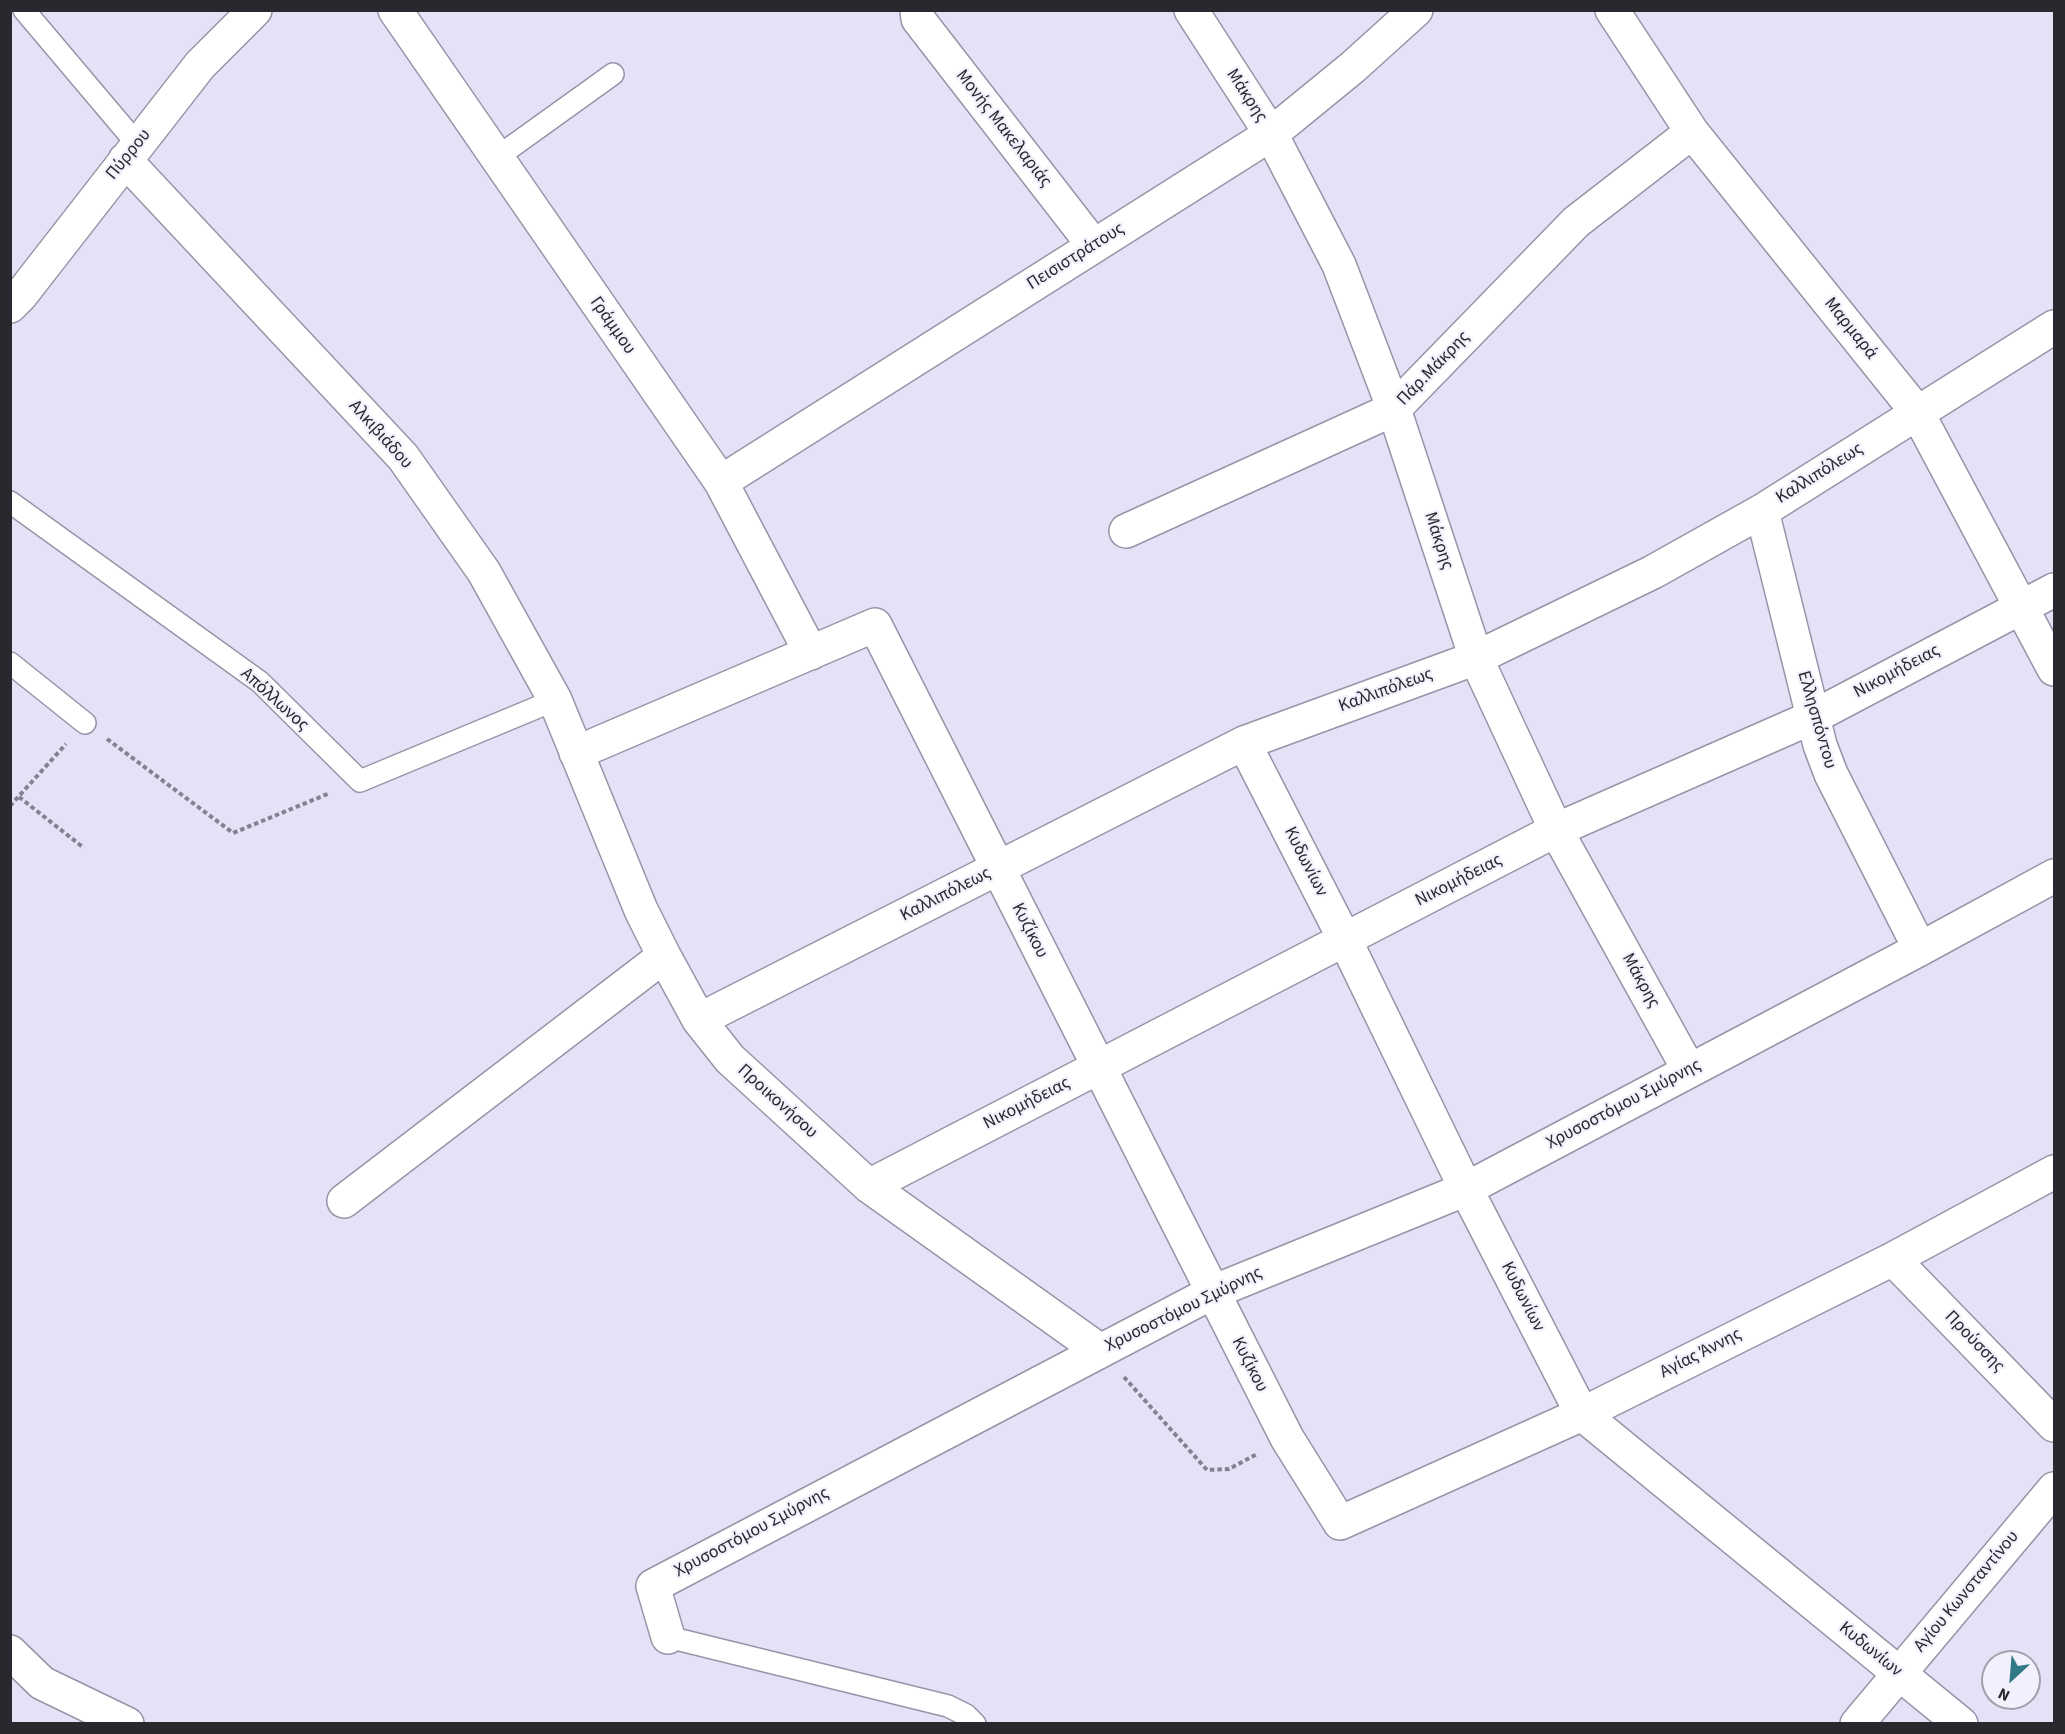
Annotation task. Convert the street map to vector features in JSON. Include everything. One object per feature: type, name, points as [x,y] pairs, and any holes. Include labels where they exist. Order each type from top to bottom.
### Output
[{"type":"street","name":"Πύρρου","points":[[10,306],[21,295],[200,65],[255,10]]},
{"type":"street","name":"Γράμμου","points":[[395,10],[721,482],[812,653]]},
{"type":"street","name":"Μονής Μακελαριάς","points":[[917,10],[918,19],[1094,246]]},
{"type":"street","name":"Μάκρης","points":[[1191,10],[1271,134],[1339,265],[1394,409],[1476,658],[1556,830],[1689,1070]]},
{"type":"street","name":"Πεισιστράτους","points":[[721,482],[1271,134],[1353,67],[1416,10]]},
{"type":"street","name":"Μαρμαρά","points":[[1612,10],[1692,132],[1917,412],[2055,669]]},
{"type":"street","name":"Πάρ.Μάκρης","points":[[1126,531],[1394,409],[1576,222],[1692,132]]},
{"type":"street","name":"Αλκιβιάδου","points":[[131,152],[403,457],[484,572],[555,700],[576,753]]},
{"type":"street","name":"Καλλιπόλεως","points":[[699,1020],[1244,743],[1476,658],[1653,572],[1762,511],[2055,327]]},
{"type":"street","name":"Ελλησπόντου","points":[[1762,511],[1820,745],[1831,774],[1920,949]]},
{"type":"street","name":"Νικομήδειας","points":[[869,1185],[1556,830],[1813,717],[2055,590]]},
{"type":"street","name":"Κυζίκου","points":[[576,753],[875,625],[1287,1438],[1340,1522]]},
{"type":"street","name":"Κυδωνίων","points":[[1244,743],[1345,940],[1466,1189],[1582,1414],[1960,1724]]},
{"type":"street","name":"Προικονήσου","points":[[576,753],[641,910],[664,956],[699,1020],[730,1059],[869,1185],[1099,1350]]},
{"type":"street","name":"Χρυσοστόμου Σμύρνης","points":[[668,1637],[652,1586],[1213,1292],[1466,1189],[2055,876]]},
{"type":"street","points":[[344,1201],[664,956]]},
{"type":"street","name":"Αγίας Άννης","points":[[1340,1522],[1582,1414],[1893,1258],[2055,1172]]},
{"type":"street","name":"Προύσσης","points":[[1893,1258],[2055,1425]]},
{"type":"street","name":"Αγίου Κωνσταντίνου","points":[[1857,1724],[2055,1489]]},
{"type":"street","points":[[10,1652],[42,1683],[128,1724]]},
{"type":"lane","points":[[24,10],[131,152]]},
{"type":"lane","points":[[496,158],[613,74]]},
{"type":"lane","name":"Απόλλωνος","points":[[10,502],[260,682],[360,781]]},
{"type":"lane","points":[[10,663],[85,723]]},
{"type":"lane","points":[[360,781],[555,700]]},
{"type":"lane","name":"Χρυσοστόμου Σμύρνης","points":[[668,1637],[948,1706],[966,1715],[975,1724]]},
{"type":"path","points":[[10,806],[85,723],[233,833],[360,781]]},
{"type":"path","points":[[19,797],[84,848]]},
{"type":"path","points":[[1099,1350],[1207,1470],[1229,1469],[1287,1438]]}]
